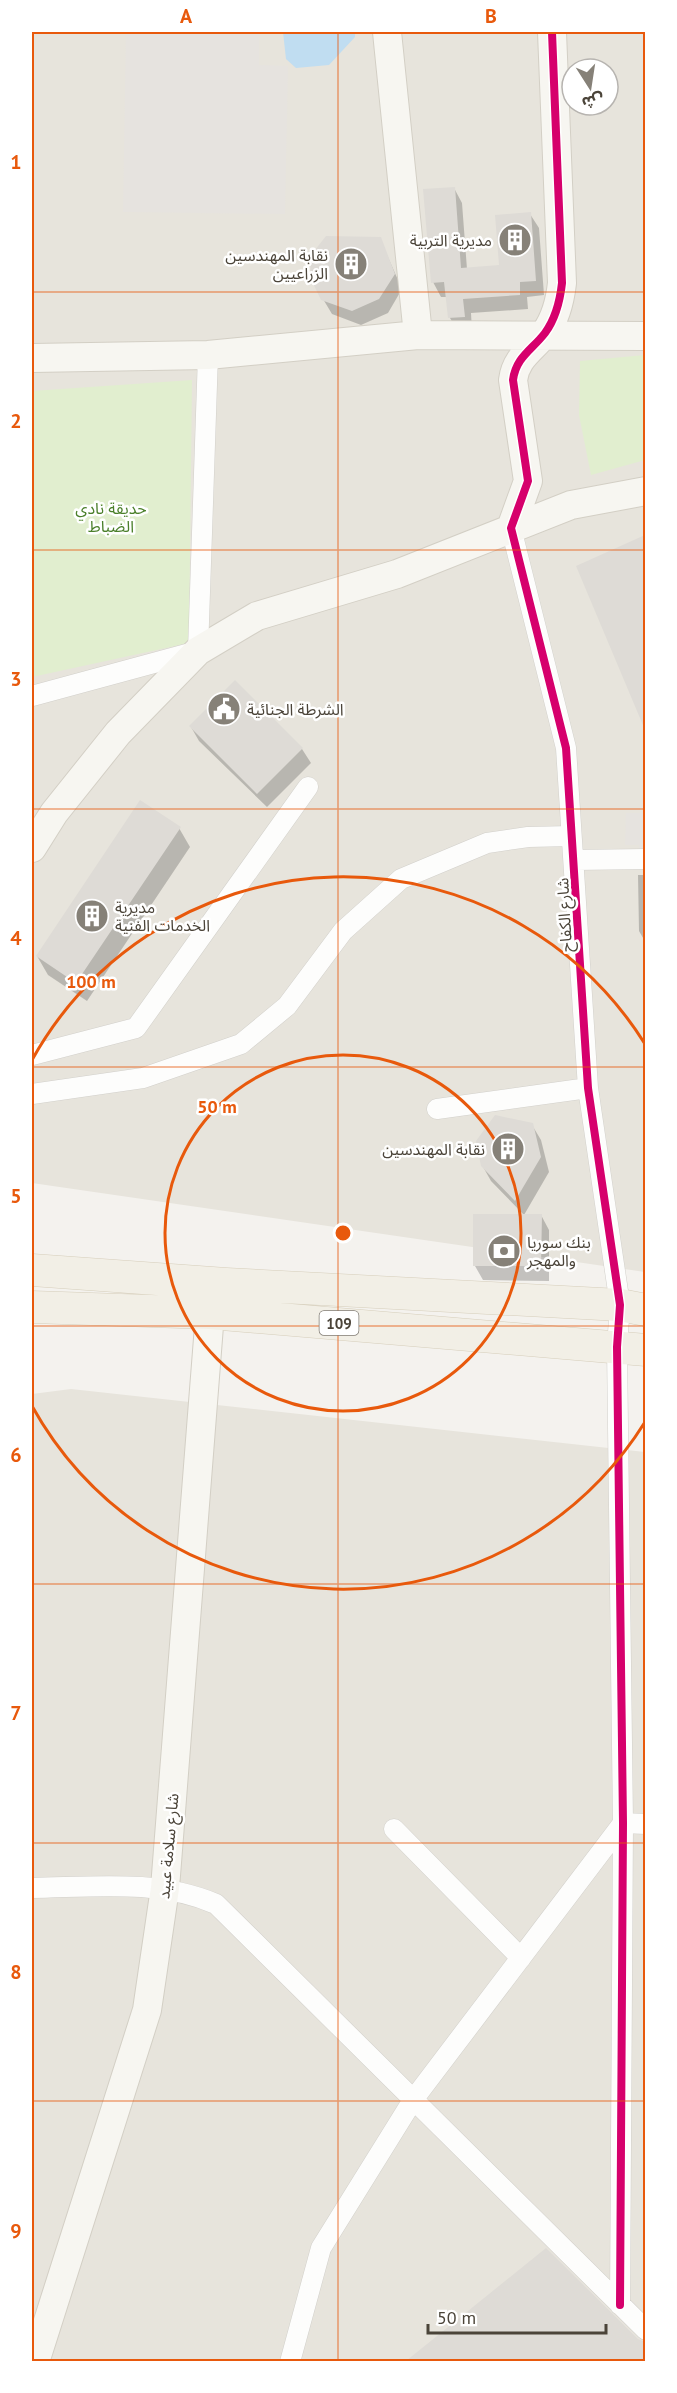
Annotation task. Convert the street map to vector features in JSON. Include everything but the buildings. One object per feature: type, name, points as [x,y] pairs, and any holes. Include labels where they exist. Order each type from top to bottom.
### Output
[{"type":"main road","points":[[32,1270],[226,1284],[633,1307]]},
{"type":"main road","name":"109","points":[[32,1307],[210,1313],[631,1348]]},
{"type":"street","points":[[387,32],[418,335]]},
{"type":"street","points":[[511,528],[528,481],[513,380],[515,369],[520,358],[544,334],[554,318],[562,283],[552,32]]},
{"type":"street","points":[[32,358],[208,355],[418,335],[645,336]]},
{"type":"street","points":[[198,651],[208,355]]},
{"type":"street","points":[[32,848],[54,813],[118,732],[198,651],[256,616],[397,574],[571,505],[645,491]]},
{"type":"street","name":"شارع الكفاح","points":[[511,528],[566,748],[588,1088],[633,1307],[623,1823],[620,2305]]},
{"type":"street","points":[[32,696],[198,651]]},
{"type":"street","points":[[32,1055],[136,1028],[308,788]]},
{"type":"street","points":[[32,1094],[143,1078],[241,1044],[287,1006],[343,931],[401,879],[487,843],[528,837],[571,836]]},
{"type":"street","points":[[574,860],[645,859]]},
{"type":"street","points":[[437,1109],[588,1088]]},
{"type":"street","name":"شارع سلامة عبيد","points":[[35,2361],[147,2010],[165,1888],[210,1313]]},
{"type":"street","points":[[290,2361],[321,2248],[413,2100],[623,1823],[645,1824]]},
{"type":"street","points":[[394,1829],[521,1958]]},
{"type":"street","points":[[32,1888],[165,1888],[194,1895],[216,1904],[645,2330]]},
{"type":"shaded area","points":[[32,32],[645,32],[645,1272],[32,1183]]},
{"type":"shaded area","points":[[126,32],[259,32],[259,65],[288,66],[285,214],[123,212]]},
{"type":"shaded area","points":[[626,813],[645,813],[645,862],[639,862],[639,845],[625,845]]},
{"type":"shaded area","points":[[71,1389],[645,1452],[645,2361],[32,2361],[32,1394]]},
{"type":"green space","points":[[645,355],[645,460],[591,475],[579,415],[580,361]]},
{"type":"green space","name":"حديقة نادي الضباط","points":[[192,380],[189,643],[32,677],[32,391]]},
{"type":"water","points":[[283,32],[355,32],[355,37],[329,65],[296,68],[286,59]]},
{"type":"cycle path","points":[[552,32],[562,283],[559,303],[552,321],[545,333],[517,365],[513,380],[528,481],[511,528],[566,748],[588,1088],[620,1305],[617,1347],[623,1823],[620,2305]]},
{"type":"place","name":"مديرية التربية","points":[[515,240]]},
{"type":"place","name":"نقابة المهندسين الزراعيين","points":[[351,264]]},
{"type":"place","name":"الشرطة الجنائية","points":[[224,709]]},
{"type":"place","name":"مديرية الخدمات الفنية","points":[[92,916]]},
{"type":"place","name":"نقابة المهندسين","points":[[508,1149]]},
{"type":"place","name":"بنك سوريا والمهجر","points":[[504,1251]]}]
